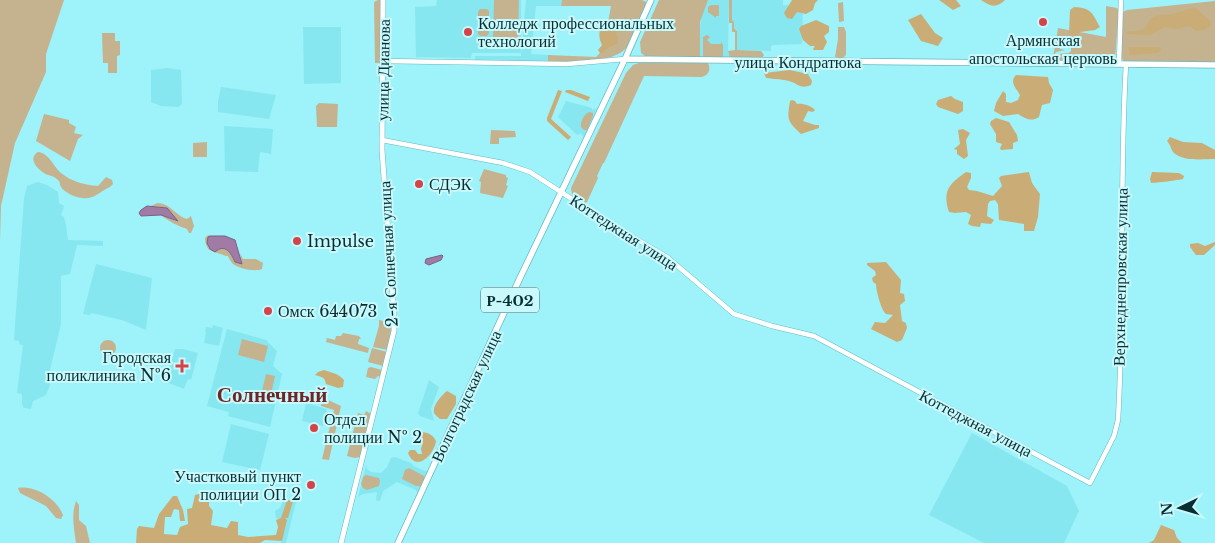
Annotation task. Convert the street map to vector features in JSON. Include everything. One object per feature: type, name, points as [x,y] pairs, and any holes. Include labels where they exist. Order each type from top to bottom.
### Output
[{"type":"main road","name":"улица Дианова","points":[[382,140],[383,0]]},
{"type":"main road","name":"Волгоградская улица","points":[[398,543],[515,289],[625,59],[635,43],[653,0]]},
{"type":"main road","name":"улица Кондратюка","points":[[625,59],[1215,65]]},
{"type":"main road","name":"2-я Солнечная улица","points":[[341,543],[394,331],[382,140]]},
{"type":"street","points":[[1119,64],[1121,0]]},
{"type":"street","name":"улица Кондратюка","points":[[382,61],[567,64],[625,59]]},
{"type":"street","name":"Верхнеднепровская улица","points":[[1090,483],[1116,433],[1118,420],[1122,287],[1123,125],[1126,64]]},
{"type":"street","name":"Коттеджная улица","points":[[382,140],[511,165],[530,172],[609,223],[667,257],[734,314],[814,336],[1090,483]]},
{"type":"shaded area","points":[[0,0],[64,0],[46,54],[46,72],[15,143],[1,206],[0,241]]},
{"type":"shaded area","points":[[380,0],[380,63],[375,63],[374,2]]},
{"type":"shaded area","name":"Колледж профессиональных технологий","points":[[437,0],[521,0],[521,53],[472,53],[471,58],[416,57],[415,7],[436,6]]},
{"type":"shaded area","points":[[494,0],[519,0],[518,40],[493,39]]},
{"type":"shaded area","points":[[526,0],[562,0],[561,6],[536,6],[531,54],[548,55],[548,62],[475,61],[475,56],[521,56]]},
{"type":"shaded area","points":[[562,0],[642,0],[646,2],[647,6],[626,48],[620,53],[611,57],[589,61],[548,62],[548,55],[596,57],[603,50],[611,6],[561,6]]},
{"type":"shaded area","points":[[659,0],[708,0],[700,22],[700,57],[645,56],[641,53],[640,42]]},
{"type":"shaded area","points":[[708,0],[729,0],[728,51],[730,58],[697,58],[701,18]]},
{"type":"shaded area","points":[[729,0],[732,0],[732,20],[737,31],[737,50],[761,51],[764,55],[761,59],[730,58],[728,51],[735,50],[735,32],[732,32],[732,23],[729,23]]},
{"type":"shaded area","points":[[732,0],[783,0],[783,5],[803,6],[802,44],[774,45],[771,46],[771,51],[736,50],[737,30],[734,28],[732,20]]},
{"type":"shaded area","points":[[792,0],[818,0],[813,10],[806,14],[797,12],[792,19],[787,18],[784,13]]},
{"type":"shaded area","points":[[939,0],[956,0],[961,6],[953,10]]},
{"type":"shaded area","points":[[981,0],[1005,0],[999,5],[993,6]]},
{"type":"shaded area","points":[[1215,1],[1215,62],[1125,62],[1121,58],[1123,12],[1127,10]]},
{"type":"shaded area","points":[[843,2],[844,21],[839,22],[838,3]]},
{"type":"shaded area","points":[[719,5],[719,16],[716,16],[716,18],[708,12],[708,7]]},
{"type":"shaded area","points":[[1106,6],[1119,10],[1115,59],[1057,60],[1056,56],[1058,54],[1071,51],[1071,36],[1061,36],[1060,49],[1065,50],[1056,52],[1053,58],[1058,28],[1106,37]]},
{"type":"shaded area","points":[[1074,7],[1091,12],[1100,27],[1095,30],[1080,32],[1077,36],[1069,34],[1070,10]]},
{"type":"shaded area","points":[[1195,8],[1211,21],[1211,26],[1204,30],[1196,31],[1190,26],[1177,29],[1165,27],[1150,35],[1125,34],[1128,31],[1145,29],[1149,21],[1156,16]]},
{"type":"shaded area","points":[[480,9],[487,9],[489,11],[489,33],[487,36],[480,36],[478,34],[478,12]]},
{"type":"shaded area","points":[[921,14],[935,33],[943,38],[938,46],[921,41],[908,20]]},
{"type":"shaded area","points":[[626,16],[627,27],[623,32],[617,31],[618,43],[600,53],[598,50],[602,45],[599,34],[603,25],[608,20],[614,22],[623,20]]},
{"type":"shaded area","points":[[816,20],[829,26],[829,32],[824,36],[827,42],[823,50],[814,50],[815,46],[810,46],[803,40],[799,29],[801,26]]},
{"type":"shaded area","points":[[303,27],[341,27],[341,83],[304,84]]},
{"type":"shaded area","points":[[838,27],[844,27],[846,32],[846,55],[842,59],[835,57]]},
{"type":"shaded area","points":[[102,33],[115,33],[115,41],[120,41],[120,55],[117,56],[117,73],[108,73],[108,63],[103,63]]},
{"type":"shaded area","points":[[707,35],[710,37],[707,40],[711,44],[721,44],[721,42],[723,45],[723,57],[703,57],[703,37]]},
{"type":"shaded area","points":[[1128,47],[1158,47],[1162,49],[1158,53],[1130,55]]},
{"type":"shaded area","points":[[639,63],[708,63],[709,70],[702,77],[644,76],[597,176],[598,178],[587,202],[583,204],[572,195],[571,188],[626,73],[633,65]]},
{"type":"shaded area","points":[[167,68],[181,70],[182,104],[178,107],[161,106],[151,102],[151,70]]},
{"type":"shaded area","points":[[790,70],[808,74],[812,81],[811,85],[803,87],[786,80],[766,78],[764,73]]},
{"type":"shaded area","points":[[1016,75],[1048,77],[1053,90],[1050,103],[1042,105],[1039,117],[1036,119],[1028,119],[1018,114],[1003,116],[994,111],[1003,91],[1006,94],[1006,102],[1011,103],[1018,100],[1020,95],[1013,83]]},
{"type":"shaded area","points":[[221,87],[276,95],[269,119],[218,112]]},
{"type":"shaded area","points":[[558,90],[562,91],[551,119],[571,137],[568,140],[547,121]]},
{"type":"shaded area","points":[[566,90],[590,97],[588,101],[565,92]]},
{"type":"shaded area","points":[[951,96],[963,102],[963,111],[958,114],[938,107],[936,104],[938,100]]},
{"type":"shaded area","points":[[792,100],[797,104],[807,105],[815,110],[813,112],[808,111],[803,121],[819,125],[819,128],[801,134],[796,130],[788,116],[790,101]]},
{"type":"shaded area","points":[[566,101],[592,108],[592,110],[597,108],[584,138],[581,133],[576,134],[558,117]]},
{"type":"shaded area","points":[[319,103],[338,104],[337,127],[317,127],[316,106]]},
{"type":"shaded area","points":[[589,112],[593,113],[593,116],[587,130],[584,130],[581,127],[581,123],[584,116]]},
{"type":"shaded area","points":[[44,114],[69,120],[69,123],[76,127],[74,133],[83,135],[78,139],[70,161],[36,141]]},
{"type":"shaded area","points":[[996,118],[1009,122],[1017,135],[1018,141],[1013,143],[1013,149],[1001,150],[1002,144],[996,142],[996,134],[990,124]]},
{"type":"shaded area","points":[[224,126],[273,129],[271,154],[260,152],[258,172],[225,171]]},
{"type":"shaded area","points":[[963,129],[970,133],[966,140],[968,156],[964,159],[954,149],[960,144],[958,130]]},
{"type":"shaded area","points":[[491,130],[515,131],[516,137],[499,138],[499,144],[490,144]]},
{"type":"shaded area","points":[[1170,137],[1183,142],[1202,143],[1215,150],[1215,159],[1193,159],[1177,155],[1173,152],[1167,141]]},
{"type":"shaded area","points":[[207,142],[207,157],[193,157],[193,143]]},
{"type":"shaded area","points":[[38,152],[45,155],[61,173],[74,181],[98,186],[106,177],[112,180],[113,184],[90,198],[73,196],[63,189],[56,178],[44,173],[36,166],[33,160]]},
{"type":"shaded area","points":[[484,169],[506,175],[508,178],[506,185],[508,186],[503,198],[480,193],[481,182],[479,181]]},
{"type":"shaded area","points":[[966,172],[971,173],[967,187],[969,190],[993,196],[1002,186],[999,178],[1001,176],[1029,172],[1032,183],[1040,194],[1038,217],[1034,231],[1024,231],[1024,224],[999,220],[998,204],[995,200],[990,201],[988,204],[987,216],[994,220],[991,224],[981,223],[980,227],[968,224],[971,215],[966,212],[949,212],[946,199],[947,193],[951,184]]},
{"type":"shaded area","points":[[1152,172],[1179,173],[1184,176],[1183,179],[1151,183]]},
{"type":"shaded area","points":[[38,182],[58,192],[59,203],[64,206],[61,215],[64,217],[68,240],[103,241],[103,246],[77,245],[70,274],[61,276],[61,324],[49,374],[50,385],[46,395],[33,401],[31,409],[24,408],[22,394],[17,393],[23,345],[19,344],[19,341],[14,340],[24,198],[27,186]]},
{"type":"shaded area","points":[[157,203],[166,205],[187,219],[191,216],[194,226],[191,233],[161,215],[177,221],[167,208],[151,206]]},
{"type":"shaded area","points":[[147,206],[167,208],[178,221],[161,215],[141,216],[139,213]]},
{"type":"shaded area","points":[[208,235],[210,236],[207,240],[208,247],[214,252],[207,247],[205,238]]},
{"type":"shaded area","points":[[210,236],[225,236],[235,240],[242,264],[235,262],[230,253],[225,249],[222,248],[215,252],[210,249],[207,243]]},
{"type":"shaded area","points":[[1215,242],[1215,245],[1204,255],[1196,255],[1190,247],[1190,244],[1198,243],[1205,246]]},
{"type":"shaded area","points":[[221,249],[227,250],[235,262],[242,263],[240,253],[243,259],[256,259],[263,263],[262,269],[252,270],[240,267],[233,264],[228,256],[214,252]]},
{"type":"shaded area","points":[[442,255],[441,260],[429,265],[425,263],[426,259]]},
{"type":"shaded area","points":[[886,262],[901,280],[900,293],[904,294],[905,301],[900,305],[902,321],[906,323],[907,328],[902,340],[897,342],[871,329],[875,322],[885,323],[893,315],[886,314],[882,308],[876,284],[872,278],[876,275],[875,271],[867,265],[867,263]]},
{"type":"shaded area","points":[[96,264],[152,278],[146,330],[122,320],[91,313],[90,315],[83,314]]},
{"type":"shaded area","points":[[379,320],[392,323],[388,350],[373,347]]},
{"type":"shaded area","points":[[213,325],[223,328],[219,346],[204,343],[206,327],[212,328]]},
{"type":"shaded area","points":[[227,329],[266,340],[277,351],[273,366],[282,374],[270,427],[228,416],[229,412],[207,406]]},
{"type":"shaded area","points":[[343,333],[359,336],[361,339],[359,339],[358,344],[369,348],[368,353],[326,342],[327,338],[335,340],[336,336],[341,336]]},
{"type":"shaded area","points":[[242,339],[268,346],[264,362],[238,355]]},
{"type":"shaded area","points":[[108,340],[114,342],[116,348],[114,354],[108,356],[102,354],[100,348],[102,342]]},
{"type":"shaded area","points":[[372,348],[387,352],[383,366],[368,362]]},
{"type":"shaded area","name":"Городская поликлиника №6","points":[[175,349],[198,353],[191,380],[188,379],[184,389],[166,382]]},
{"type":"shaded area","points":[[368,368],[382,370],[381,377],[378,376],[375,379],[366,377]]},
{"type":"shaded area","points":[[324,370],[335,373],[342,378],[344,380],[343,387],[338,388],[326,384],[323,378],[315,375]]},
{"type":"shaded area","points":[[266,374],[275,376],[271,394],[262,391]]},
{"type":"shaded area","points":[[429,380],[439,387],[431,409],[434,421],[420,416],[418,413]]},
{"type":"shaded area","points":[[447,391],[456,396],[456,404],[447,419],[440,419],[434,413],[434,407]]},
{"type":"shaded area","points":[[328,400],[341,406],[329,460],[322,459],[334,410],[321,406],[322,401]]},
{"type":"shaded area","points":[[306,403],[327,409],[323,426],[302,421]]},
{"type":"shaded area","points":[[366,411],[371,414],[360,457],[347,456],[358,413],[364,415]]},
{"type":"shaded area","points":[[231,424],[269,434],[260,470],[222,462]]},
{"type":"shaded area","points":[[418,432],[424,432],[433,436],[436,441],[432,452],[424,460],[415,462],[408,453],[410,450],[415,450],[418,454],[422,454],[423,442],[416,444],[413,442]]},
{"type":"shaded area","points":[[972,433],[1067,486],[1079,511],[1064,543],[984,543],[929,515]]},
{"type":"shaded area","points":[[395,457],[411,463],[422,470],[430,469],[418,495],[416,490],[397,482],[383,491],[380,501],[376,500],[377,492],[363,494],[358,497],[366,465],[367,469],[371,472],[381,473],[387,467],[391,458]]},
{"type":"shaded area","points":[[409,468],[424,476],[425,479],[421,486],[416,486],[402,479],[405,470]]},
{"type":"shaded area","points":[[366,475],[379,478],[379,486],[367,490],[363,488],[361,484],[363,477]]},
{"type":"shaded area","points":[[18,488],[31,489],[45,494],[60,509],[63,515],[61,519],[56,518],[46,506],[20,493]]},
{"type":"shaded area","points":[[195,495],[209,495],[209,506],[213,511],[211,525],[227,528],[231,521],[238,522],[238,535],[248,537],[276,535],[278,527],[276,520],[281,518],[287,500],[293,501],[288,518],[285,518],[287,520],[282,541],[265,540],[260,543],[136,543],[139,526],[154,528],[159,514],[173,496],[177,496],[185,521],[180,521],[179,510],[174,509],[171,517],[165,517],[164,534],[177,535],[180,527],[188,524],[187,509],[192,508]]},
{"type":"shaded area","points":[[284,498],[296,502],[286,543],[281,543],[286,521],[276,518],[275,511],[280,508]]},
{"type":"shaded area","points":[[76,501],[79,505],[79,520],[86,526],[90,543],[76,543],[73,516]]},
{"type":"shaded area","points":[[1161,525],[1174,530],[1177,538],[1182,543],[1149,543],[1154,540]]},
{"type":"place","name":"Армянская апостольская церковь","points":[[1043,22]]},
{"type":"place","name":"Колледж профессиональных технологий","points":[[468,32]]},
{"type":"place","name":"СДЭК","points":[[419,184]]},
{"type":"place","name":"Impulse","points":[[297,241]]},
{"type":"place","name":"Омск 644073","points":[[268,311]]},
{"type":"place","name":"Городская поликлиника №6","points":[[182,366]]},
{"type":"place","name":"Отдел полиции № 2","points":[[314,428]]},
{"type":"place","name":"Участковый пункт полиции ОП 2","points":[[311,485]]},
{"type":"district","name":"Солнечный","points":[[272,395]]}]
